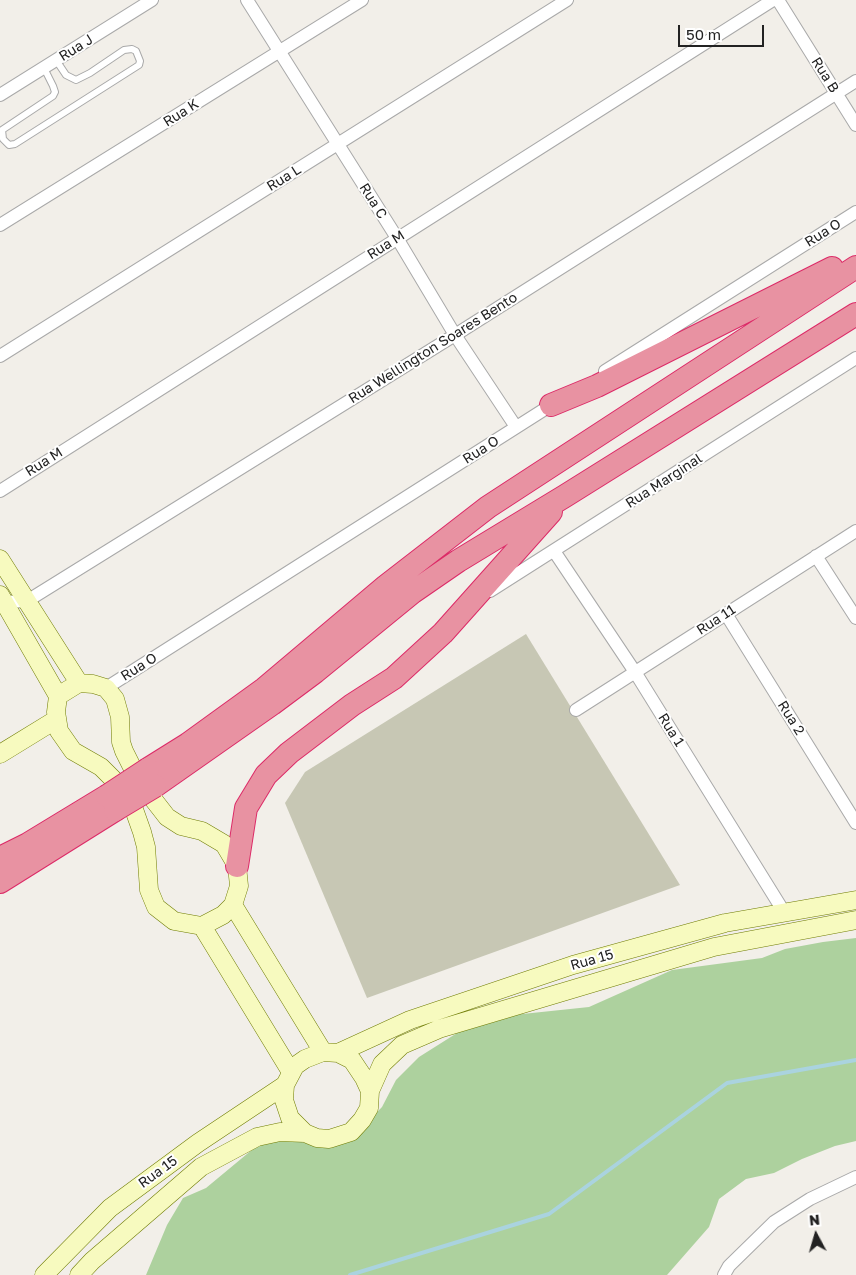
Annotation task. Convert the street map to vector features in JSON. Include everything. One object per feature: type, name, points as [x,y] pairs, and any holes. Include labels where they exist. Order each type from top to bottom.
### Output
[{"type":"highway","points":[[551,405],[597,386],[837,265],[856,253]]},
{"type":"highway","points":[[152,778],[188,744],[264,689],[386,586],[488,507],[856,267]]},
{"type":"highway","points":[[0,882],[111,803],[152,778],[186,766],[315,672],[427,582],[458,561],[856,314]]},
{"type":"highway","points":[[237,866],[246,808],[266,775],[289,753],[352,705],[394,678],[443,633],[565,496]]},
{"type":"highway","points":[[0,858],[111,803]]},
{"type":"street","name":"Rua J","points":[[0,95],[152,0]]},
{"type":"street","name":"Rua C","points":[[247,0],[397,238],[455,335],[516,427]]},
{"type":"street","name":"Rua K","points":[[0,225],[362,0]]},
{"type":"street","name":"Rua L","points":[[0,356],[567,0]]},
{"type":"street","name":"Rua M","points":[[0,490],[773,0]]},
{"type":"street","name":"Rua B","points":[[778,0],[856,125]]},
{"type":"street","name":"Rua Wellington Soares Bento","points":[[2,599],[27,601],[455,335],[856,81]]},
{"type":"street","name":"Rua O","points":[[106,688],[856,212]]},
{"type":"street","name":"Rua Marginal","points":[[471,603],[856,358]]},
{"type":"street","name":"Rua 11","points":[[576,710],[856,531]]},
{"type":"street","name":"Rua 1","points":[[554,551],[635,672],[784,912]]},
{"type":"street","points":[[816,556],[856,618]]},
{"type":"street","points":[[0,559],[79,682]]},
{"type":"street","points":[[2,599],[58,696],[56,712],[59,732],[74,751],[101,767],[121,785],[131,801],[146,847],[149,890],[156,906],[174,922],[202,926],[223,915],[233,905],[239,886],[237,866],[224,844],[202,831],[181,826],[167,818],[146,791],[124,751],[120,717],[115,699],[106,688],[79,682],[58,696]]},
{"type":"street","name":"Rua 2","points":[[726,614],[856,823]]},
{"type":"street","points":[[0,754],[57,719]]},
{"type":"street","name":"Rua 15","points":[[330,1052],[410,1020],[573,966],[725,923],[856,900]]},
{"type":"street","points":[[233,905],[330,1052]]},
{"type":"street","name":"Rua 15","points":[[370,1092],[382,1064],[402,1045],[439,1030],[714,946],[856,920]]},
{"type":"street","points":[[202,926],[288,1079]]},
{"type":"street","points":[[330,1052],[352,1060],[364,1078],[370,1092],[368,1108],[362,1120],[351,1132],[329,1139],[317,1138],[305,1133],[290,1118],[284,1100],[288,1079],[295,1066],[305,1059],[330,1052]]},
{"type":"street","name":"Rua 15","points":[[44,1275],[70,1247],[118,1202],[288,1079]]},
{"type":"street","name":"Rua 15","points":[[79,1275],[106,1248],[201,1167],[257,1137],[280,1132],[305,1133]]},
{"type":"street","points":[[724,1275],[729,1266],[774,1222],[810,1199],[856,1177]]},
{"type":"lane","points":[[44,68],[54,86],[55,92],[53,96],[2,130],[3,139],[10,145],[15,144],[139,65],[140,62],[136,51],[132,49],[124,50],[76,80],[66,75],[56,60]]},
{"type":"shaded area","points":[[526,634],[680,885],[367,998],[285,803],[305,772]]},
{"type":"green space","points":[[856,938],[856,1141],[835,1146],[774,1173],[746,1179],[719,1199],[709,1227],[667,1275],[146,1275],[167,1225],[183,1198],[206,1188],[253,1149],[281,1137],[322,1147],[354,1136],[382,1107],[396,1080],[419,1057],[465,1028],[494,1017],[589,1007],[672,970],[762,958],[785,949]]},
{"type":"waterway","points":[[350,1275],[549,1214],[727,1083],[856,1060]]}]
